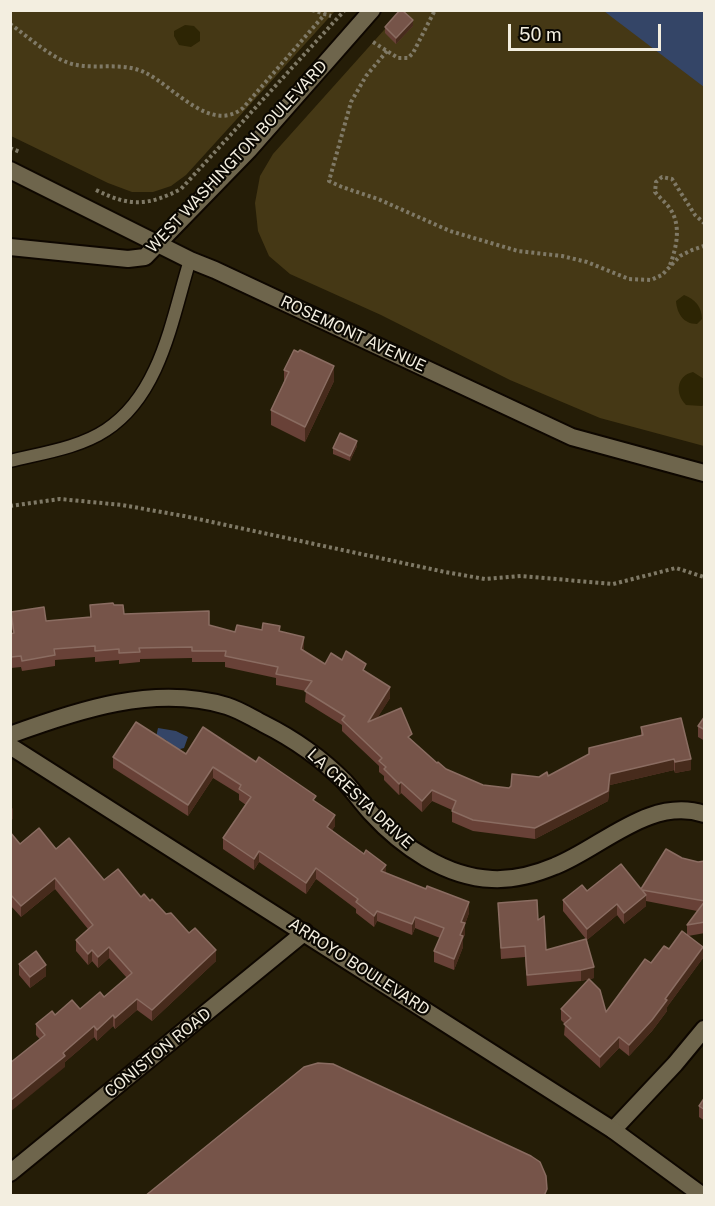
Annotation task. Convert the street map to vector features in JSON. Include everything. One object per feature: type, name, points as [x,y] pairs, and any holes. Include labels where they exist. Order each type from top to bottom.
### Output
[{"type":"street","name":"WEST WASHINGTON BOULEVARD","points":[[10,247],[128,259],[145,257],[249,150],[372,10]]},
{"type":"street","name":"ROSEMONT AVENUE","points":[[10,170],[190,261],[215,270],[572,437],[705,473]]},
{"type":"street","name":"LA CRESTA DRIVE","points":[[10,735],[58,717],[98,706],[151,698],[192,698],[229,707],[308,750],[345,782],[373,815],[417,852],[441,866],[465,874],[493,879],[525,876],[555,866],[639,820],[669,812],[693,810],[705,814]]},
{"type":"street","name":"ARROYO BOULEVARD","points":[[10,746],[613,1130],[701,1195]]},
{"type":"street","name":"CONISTON ROAD","points":[[10,1173],[305,932]]},
{"type":"street","points":[[613,1130],[705,1029]]},
{"type":"lane","points":[[10,461],[76,444],[106,430],[131,408],[158,364],[190,261]]},
{"type":"path","points":[[312,10],[331,16]]},
{"type":"path","points":[[96,190],[124,202],[141,204],[163,198],[181,189],[344,10]]},
{"type":"path","points":[[373,42],[401,59],[411,56],[435,10]]},
{"type":"path","points":[[10,24],[68,63],[77,66],[127,68],[146,72],[189,103],[220,117],[229,116],[243,108],[325,14]]},
{"type":"path","points":[[387,51],[366,76],[351,102],[329,181],[378,199],[450,231],[518,251],[562,256],[587,262],[629,279],[651,280],[662,275],[680,256],[705,246]]},
{"type":"path","points":[[10,148],[21,153]]},
{"type":"path","points":[[669,268],[677,246],[677,228],[669,207],[655,192],[656,182],[662,177],[672,179],[695,215],[705,223]]},
{"type":"path","points":[[10,506],[60,499],[122,505],[484,579],[521,576],[612,584],[676,568],[705,577]]},
{"type":"shaded area","points":[[10,11],[335,11],[186,175],[171,186],[153,192],[132,192],[108,183],[11,136]]},
{"type":"shaded area","points":[[401,11],[704,11],[704,446],[600,418],[510,380],[381,315],[290,274],[269,256],[258,231],[255,203],[260,176],[273,154]]},
{"type":"sand","points":[[185,25],[194,26],[200,32],[200,41],[191,47],[179,45],[174,36],[174,31]]},
{"type":"sand","points":[[684,295],[695,301],[699,307],[702,319],[697,324],[684,320],[679,314],[676,301]]},
{"type":"sand","points":[[693,372],[704,379],[704,405],[702,406],[686,405],[680,396],[680,381]]},
{"type":"water","points":[[604,11],[704,11],[704,87],[613,18]]},
{"type":"water","points":[[158,728],[176,731],[188,737],[184,748],[176,750],[166,740],[156,737]]},
{"type":"building","points":[[400,10],[413,20],[396,38],[385,27]]},
{"type":"building","points":[[294,350],[298,352],[300,350],[334,366],[305,427],[271,410],[289,372],[284,370]]},
{"type":"building","points":[[340,433],[357,441],[350,456],[333,448]]},
{"type":"building","points":[[113,603],[123,605],[124,614],[209,611],[209,625],[235,632],[237,625],[262,630],[263,623],[280,626],[279,631],[304,637],[301,649],[325,664],[331,653],[342,660],[346,651],[366,664],[363,670],[390,687],[368,722],[401,708],[412,734],[408,737],[446,769],[483,785],[509,788],[512,774],[539,777],[547,772],[548,776],[589,754],[589,748],[643,735],[641,727],[681,718],[691,759],[675,762],[674,759],[610,774],[608,791],[535,828],[473,820],[452,811],[456,801],[432,790],[422,801],[401,782],[399,784],[384,769],[386,767],[379,761],[382,758],[342,720],[345,716],[305,691],[312,681],[276,674],[278,667],[225,656],[226,651],[192,651],[192,647],[139,648],[140,652],[119,653],[119,649],[95,651],[95,646],[54,649],[55,655],[22,661],[21,656],[11,657],[10,634],[14,633],[11,612],[44,607],[46,621],[91,617],[90,605]]},
{"type":"building","points":[[705,716],[705,730],[698,726]]},
{"type":"building","points":[[136,722],[186,754],[203,727],[256,762],[259,757],[316,796],[313,800],[335,815],[327,827],[364,854],[366,850],[386,865],[381,871],[426,889],[427,886],[469,902],[461,922],[465,923],[460,935],[463,936],[454,959],[434,951],[444,928],[415,917],[412,924],[377,911],[374,916],[356,902],[358,899],[316,868],[306,883],[259,851],[254,859],[223,838],[251,797],[239,789],[241,785],[213,767],[188,805],[113,757]]},
{"type":"building","points":[[39,828],[56,849],[69,838],[104,880],[118,869],[141,897],[144,894],[166,914],[171,913],[189,933],[195,928],[216,950],[152,1010],[137,999],[115,1018],[113,1015],[97,1030],[94,1026],[63,1053],[65,1056],[10,1101],[10,1063],[45,1035],[36,1024],[52,1011],[55,1015],[72,1000],[80,1009],[100,992],[104,997],[132,973],[109,947],[98,957],[92,950],[88,954],[76,940],[93,925],[55,878],[21,906],[10,894],[10,832],[20,844]]},
{"type":"building","points":[[666,849],[682,858],[698,862],[705,861],[705,901],[642,890],[646,895],[624,913],[617,904],[587,929],[563,900],[582,885],[587,891],[621,864],[641,889]]},
{"type":"building","points":[[537,900],[538,920],[544,916],[546,950],[586,939],[594,967],[527,975],[525,946],[501,948],[498,903]]},
{"type":"building","points":[[705,901],[705,922],[687,925]]},
{"type":"building","points":[[682,931],[703,947],[652,1020],[629,1045],[619,1037],[600,1057],[564,1024],[571,1018],[561,1009],[589,979],[600,990],[606,1012],[645,959],[651,963],[664,946],[669,949]]},
{"type":"building","points":[[36,951],[46,965],[30,977],[19,964]]},
{"type":"building","points":[[318,1063],[333,1064],[531,1156],[540,1162],[546,1176],[547,1189],[544,1196],[145,1196],[304,1067]]},
{"type":"building","points":[[705,1097],[705,1110],[699,1106]]}]
